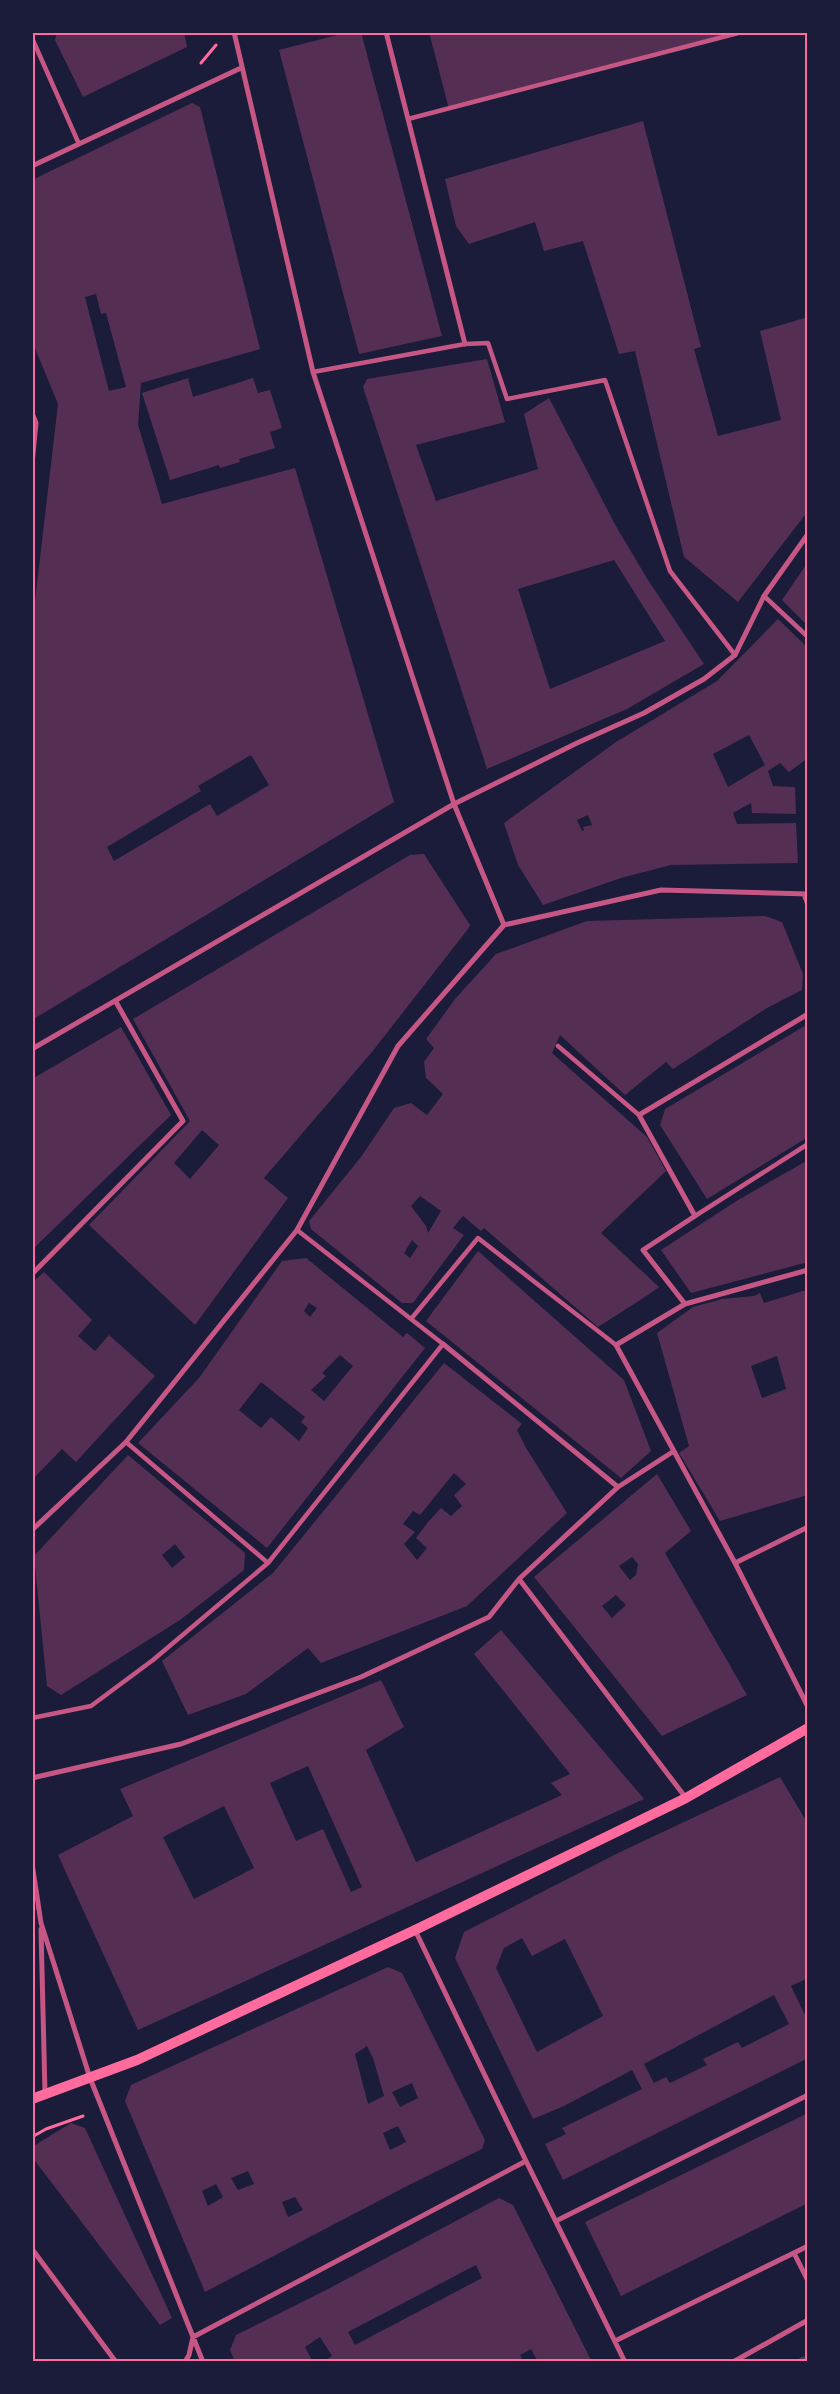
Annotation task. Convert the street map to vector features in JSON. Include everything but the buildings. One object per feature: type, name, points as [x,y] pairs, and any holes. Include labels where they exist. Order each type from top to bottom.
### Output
[{"type":"main road","points":[[32,2099],[137,2060],[415,1930],[686,1798],[808,1728]]},
{"type":"street","points":[[234,32],[312,372],[454,804],[504,925]]},
{"type":"street","points":[[386,32],[465,344]]},
{"type":"street","points":[[408,120],[742,32]]},
{"type":"street","points":[[32,38],[79,144]]},
{"type":"street","points":[[32,166],[242,68]]},
{"type":"street","points":[[312,372],[465,344],[488,342],[507,399],[605,380],[670,571],[735,655]]},
{"type":"street","points":[[32,413],[34,424],[32,464]]},
{"type":"street","points":[[32,1049],[116,1002],[454,804],[577,743],[644,713],[704,679],[735,655],[764,596],[808,534]]},
{"type":"street","points":[[764,596],[808,637]]},
{"type":"street","points":[[32,1530],[126,1442],[297,1230],[398,1046],[504,925],[660,890],[806,894],[808,905]]},
{"type":"street","points":[[32,1274],[183,1121],[116,1002]]},
{"type":"street","points":[[639,1115],[808,1014]]},
{"type":"street","points":[[558,1046],[639,1115],[695,1216]]},
{"type":"street","points":[[685,1304],[642,1250],[808,1144]]},
{"type":"street","points":[[297,1230],[443,1344],[618,1487]]},
{"type":"street","points":[[411,1319],[478,1238],[616,1345],[735,1563],[808,1707]]},
{"type":"street","points":[[616,1345],[685,1304],[808,1270]]},
{"type":"street","points":[[32,1718],[91,1706],[153,1660],[268,1562],[443,1344]]},
{"type":"street","points":[[126,1442],[268,1562]]},
{"type":"street","points":[[32,1778],[181,1744],[361,1677],[488,1617],[519,1579],[618,1487],[674,1451]]},
{"type":"street","points":[[735,1563],[808,1527]]},
{"type":"street","points":[[519,1579],[686,1798]]},
{"type":"street","points":[[32,1863],[41,1923],[45,2094]]},
{"type":"street","points":[[41,1923],[90,2078],[203,2362]]},
{"type":"street","points":[[415,1930],[625,2362]]},
{"type":"street","points":[[556,2221],[808,2095]]},
{"type":"street","points":[[184,2362],[189,2355],[193,2337],[526,2160]]},
{"type":"street","points":[[615,2340],[808,2246]]},
{"type":"street","points":[[32,2249],[116,2362]]},
{"type":"street","points":[[794,2253],[808,2281]]},
{"type":"street","points":[[733,2362],[808,2320]]},
{"type":"path","points":[[32,2137],[46,2129],[103,2110]]}]
